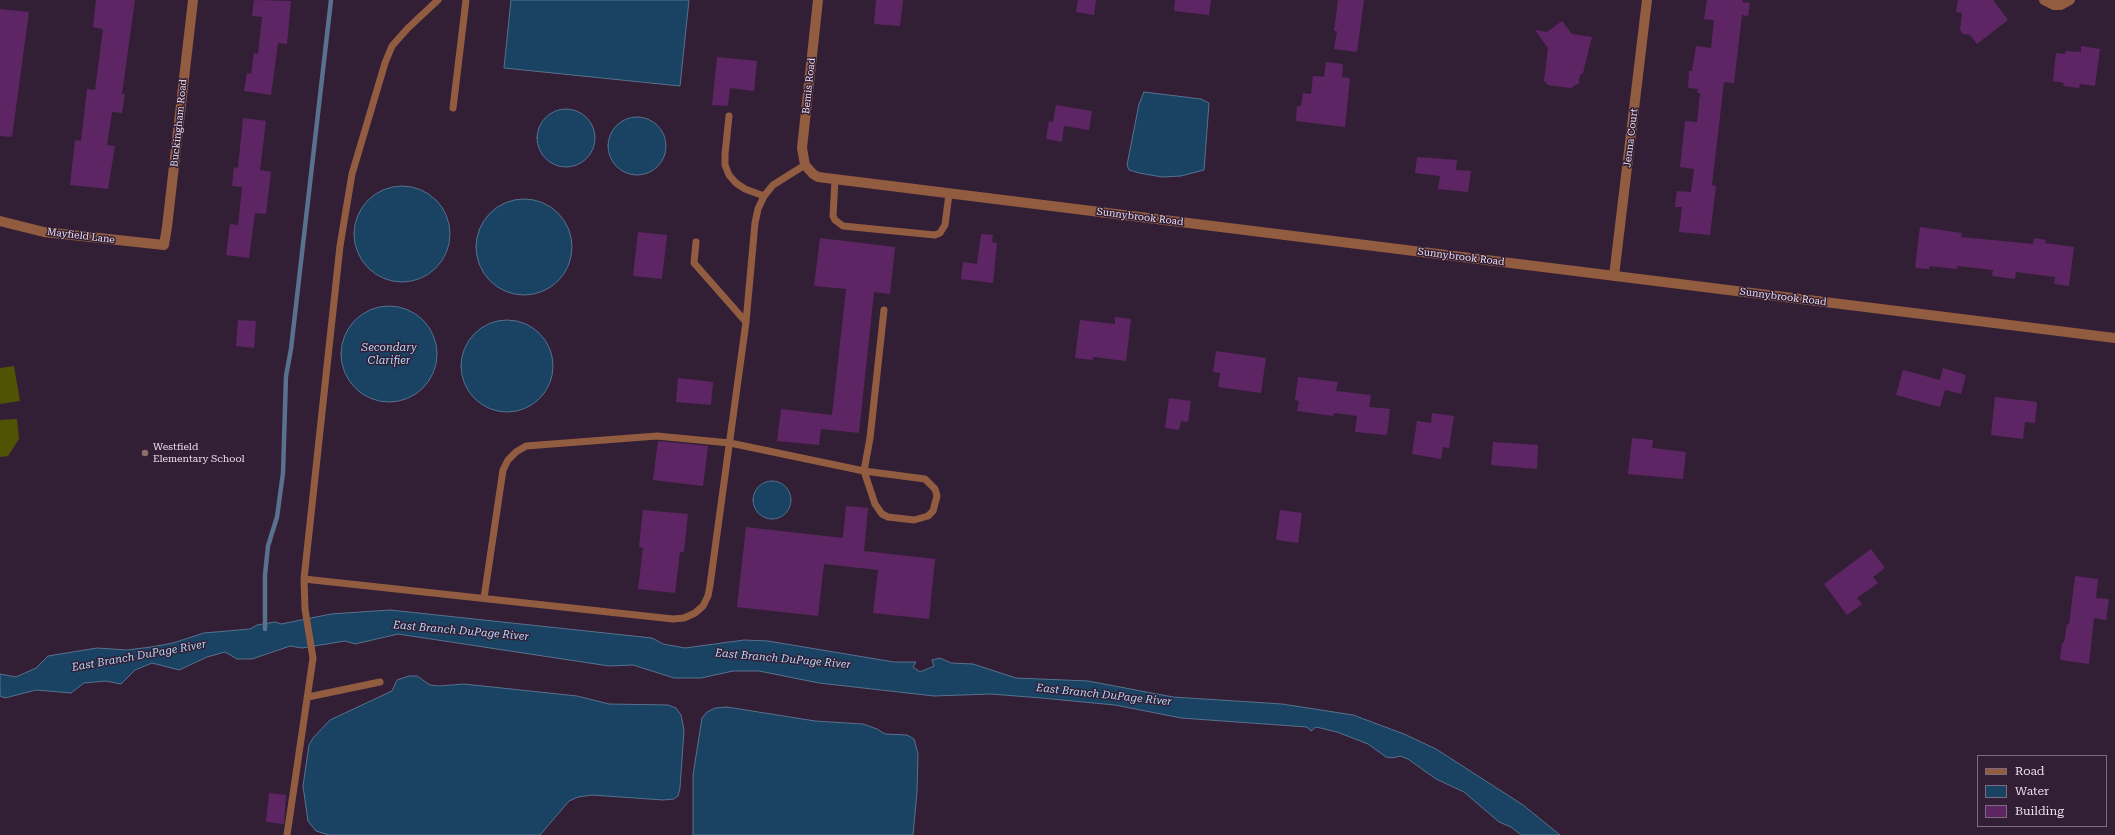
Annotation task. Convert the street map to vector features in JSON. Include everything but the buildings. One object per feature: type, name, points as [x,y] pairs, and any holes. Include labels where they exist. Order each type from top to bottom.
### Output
[{"type":"street","name":"Buckingham Road","points":[[164,245],[193,0]]},
{"type":"street","name":"Bemis Road","points":[[807,168],[802,148],[818,0]]},
{"type":"street","name":"Jenna Court","points":[[1614,276],[1647,0]]},
{"type":"street","points":[[2044,0],[2054,5],[2061,5],[2070,0]]},
{"type":"street","name":"Sunnybrook Road","points":[[807,168],[818,177],[835,180],[2115,338]]},
{"type":"street","name":"Mayfield Lane","points":[[0,221],[44,232],[164,245]]},
{"type":"lane","points":[[287,835],[313,658],[305,609],[304,579],[340,246],[352,174],[382,70],[392,46],[408,28],[438,0]]},
{"type":"lane","points":[[453,108],[466,0]]},
{"type":"lane","points":[[729,116],[724,154],[725,165],[729,175],[736,183],[745,189],[764,196]]},
{"type":"lane","points":[[304,579],[673,619],[684,618],[695,613],[703,606],[708,596],[746,322],[755,223],[758,209],[764,196],[773,185],[807,168]]},
{"type":"lane","points":[[835,180],[833,216],[835,220],[843,226],[935,235],[940,233],[945,225],[949,194]]},
{"type":"lane","points":[[696,242],[694,263],[746,322]]},
{"type":"lane","points":[[484,598],[504,470],[508,460],[516,452],[526,446],[657,436],[730,444],[864,471],[924,479],[935,489],[937,496],[933,511],[928,516],[914,520],[888,517],[882,514],[875,504],[864,471],[870,438],[884,310]]},
{"type":"lane","points":[[308,697],[380,682]]},
{"type":"shaded area","points":[[14,366],[20,401],[0,404],[0,368]]},
{"type":"shaded area","points":[[17,419],[19,439],[8,456],[0,457],[0,420]]},
{"type":"water","points":[[511,0],[689,0],[680,86],[504,68]]},
{"type":"water","points":[[1144,92],[1201,99],[1209,103],[1204,170],[1181,176],[1162,177],[1129,170],[1127,165],[1139,104]]},
{"type":"water","points":[[560,109],[572,109],[587,117],[595,132],[595,144],[587,159],[572,167],[560,167],[545,159],[537,144],[537,132],[545,117]]},
{"type":"water","points":[[631,117],[643,117],[658,125],[666,140],[666,152],[658,167],[643,175],[631,175],[616,167],[608,152],[608,140],[616,125]]},
{"type":"water","points":[[402,186],[420,190],[436,200],[446,216],[450,234],[446,252],[436,268],[420,278],[402,282],[384,278],[368,268],[358,252],[354,234],[358,216],[368,200],[384,190]]},
{"type":"water","points":[[524,199],[542,203],[558,213],[568,229],[572,247],[568,265],[558,281],[542,291],[524,295],[506,291],[490,281],[480,265],[476,247],[480,229],[490,213],[506,203]]},
{"type":"water","name":"Secondary Clarifier","points":[[389,306],[407,310],[416,314],[423,320],[429,327],[433,336],[437,354],[433,372],[429,381],[423,388],[416,394],[407,398],[389,402],[371,398],[362,394],[355,388],[349,381],[345,372],[341,354],[345,336],[349,327],[355,320],[362,314],[371,310]]},
{"type":"water","points":[[507,320],[525,323],[540,333],[550,348],[553,366],[550,384],[540,399],[525,409],[507,412],[489,409],[474,399],[464,384],[461,366],[464,348],[474,333],[489,323]]},
{"type":"water","points":[[768,481],[776,481],[783,484],[788,489],[791,500],[788,511],[783,516],[776,519],[768,519],[761,516],[756,511],[753,504],[753,496],[756,489],[761,484]]},
{"type":"water","name":"East Branch DuPage River","points":[[390,610],[652,638],[663,644],[685,648],[744,640],[768,641],[894,662],[916,662],[913,667],[920,672],[934,666],[932,660],[940,658],[951,663],[973,664],[1016,678],[1088,681],[1173,697],[1282,704],[1353,715],[1404,734],[1436,749],[1523,805],[1560,835],[1521,835],[1511,827],[1499,822],[1464,792],[1436,779],[1408,759],[1400,756],[1392,758],[1386,757],[1368,744],[1337,732],[1316,727],[1311,731],[1307,727],[1181,718],[1115,705],[1041,698],[991,694],[934,696],[819,683],[759,671],[733,671],[701,678],[674,678],[633,665],[609,666],[398,634],[355,644],[345,641],[302,648],[290,646],[252,659],[237,659],[225,652],[207,657],[179,670],[152,663],[135,670],[121,684],[105,681],[84,683],[71,693],[36,690],[5,698],[0,696],[0,674],[16,677],[36,668],[48,656],[97,648],[127,650],[151,647],[173,643],[204,633],[250,629],[257,625],[275,622],[281,624],[331,614]]},
{"type":"water","points":[[409,676],[417,676],[430,685],[439,686],[464,684],[577,696],[609,704],[668,705],[676,708],[681,715],[684,730],[680,788],[678,796],[674,799],[663,800],[592,795],[578,797],[569,801],[540,835],[329,835],[316,831],[308,821],[303,786],[309,745],[313,738],[330,720],[392,691],[397,680]]},
{"type":"water","points":[[727,707],[815,721],[863,724],[877,729],[885,734],[907,735],[914,739],[918,754],[917,792],[913,835],[693,835],[693,775],[702,718],[707,712],[715,708]]},
{"type":"waterway","points":[[265,629],[265,575],[268,546],[277,517],[283,473],[286,376],[291,349],[331,0]]},
{"type":"place","name":"Westfield Elementary School","points":[[145,453]]}]
